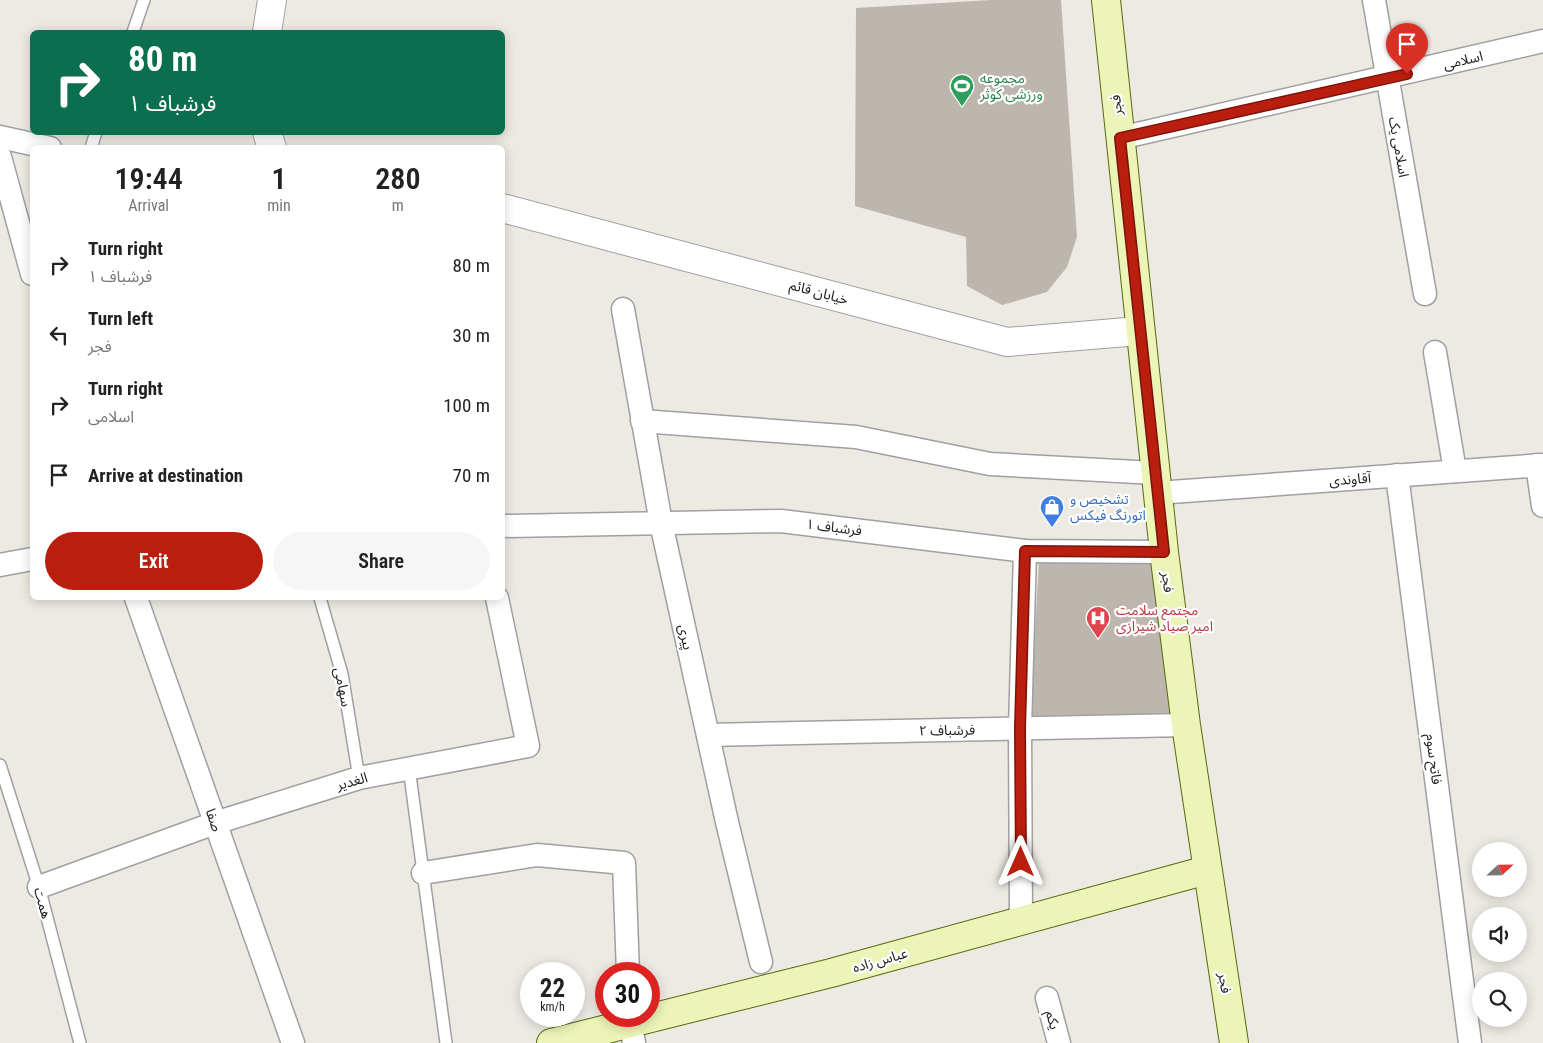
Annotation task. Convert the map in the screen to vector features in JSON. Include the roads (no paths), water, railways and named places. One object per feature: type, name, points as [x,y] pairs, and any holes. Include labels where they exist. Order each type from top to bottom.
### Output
[{"type":"main road","name":"فجر","points":[[1106,0],[1139,331],[1164,552],[1186,725],[1234,1043]]},
{"type":"main road","name":"عباس زاده","points":[[551,1043],[631,1028],[1207,870]]},
{"type":"street","points":[[267,30],[272,0]]},
{"type":"street","name":"اسلامی یک","points":[[1374,0],[1425,294]]},
{"type":"street","name":"اسلامی","points":[[1120,138],[1543,42]]},
{"type":"street","points":[[0,137],[36,145]]},
{"type":"street","points":[[0,157],[6,204],[30,269]]},
{"type":"street","name":"خیابان قائم","points":[[505,209],[1007,342],[1139,331]]},
{"type":"street","name":"پیری","points":[[623,309],[661,523],[761,962]]},
{"type":"street","points":[[1435,352],[1455,471]]},
{"type":"street","name":"آقاوندی","points":[[642,421],[856,437],[990,464],[1156,483],[1397,475],[1540,465]]},
{"type":"street","points":[[1540,465],[1543,506]]},
{"type":"street","name":"فاتح سوم","points":[[1397,475],[1470,1043]]},
{"type":"street","name":"فرشباف ۱","points":[[505,526],[781,521],[1025,551],[1164,552]]},
{"type":"street","points":[[1021,920],[1020,728],[1025,551]]},
{"type":"street","points":[[0,566],[30,559]]},
{"type":"street","name":"صفا","points":[[137,600],[293,1043]]},
{"type":"street","name":"الغدیر","points":[[39,887],[215,824],[360,778],[528,746],[497,600]]},
{"type":"street","name":"فرشباف ۲","points":[[708,735],[1186,725]]},
{"type":"street","points":[[423,873],[537,856],[624,863],[628,962]]},
{"type":"street","name":"یکم","points":[[1047,998],[1058,1043]]},
{"type":"lane","points":[[133,30],[144,0]]},
{"type":"lane","name":"سهامی","points":[[321,600],[342,674],[360,778]]},
{"type":"lane","name":"همت","points":[[0,765],[39,887],[80,1043]]},
{"type":"lane","points":[[409,768],[446,1043]]},
{"type":"place","name":"مجموعه ورزشی کوثر","points":[[962,107]]},
{"type":"place","name":"تشخیص و اتورنگ فیکس","points":[[1052,528]]},
{"type":"place","name":"مجتمع سلامت امیر صیاد شیرازی","points":[[1098,639]]}]
